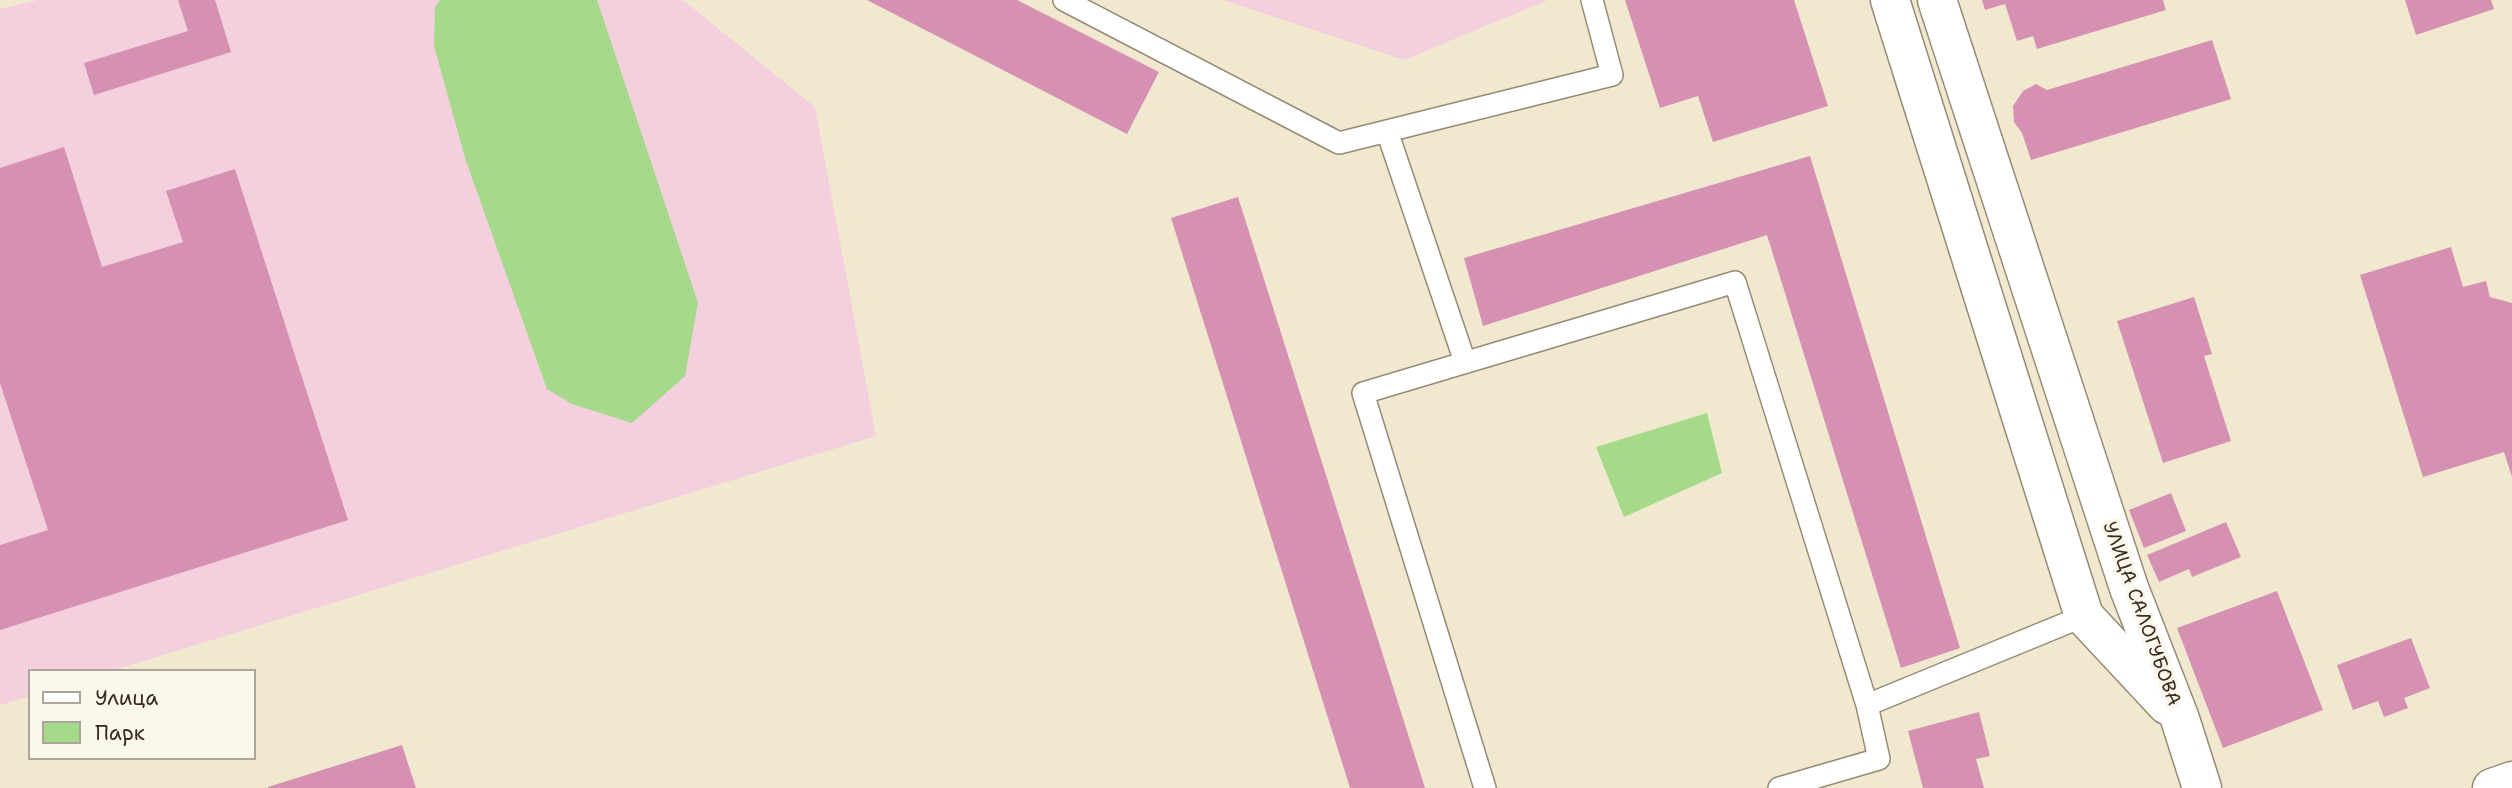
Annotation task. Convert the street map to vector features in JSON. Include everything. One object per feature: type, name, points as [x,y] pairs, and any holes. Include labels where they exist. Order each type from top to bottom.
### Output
[{"type":"street","name":"УЛИЦА САЛОГУБОВА","points":[[1890,0],[2084,616],[2180,719]]},
{"type":"street","name":"УЛИЦА САЛОГУБОВА","points":[[1937,0],[2129,588],[2180,719]]},
{"type":"street","points":[[2180,719],[2202,788]]},
{"type":"street","points":[[2492,788],[2512,781]]},
{"type":"lane","points":[[1065,0],[1339,143],[1612,75],[1592,0]]},
{"type":"lane","points":[[1387,131],[1465,362]]},
{"type":"lane","points":[[1485,788],[1363,393],[1735,282],[1867,705],[1879,759],[1779,788]]},
{"type":"lane","points":[[1867,705],[2084,616]]},
{"type":"shaded area","points":[[38,0],[683,0],[815,107],[876,436],[118,669],[28,669],[28,697],[0,705],[0,9]]},
{"type":"shaded area","points":[[1223,0],[1548,0],[1404,60]]},
{"type":"green space","points":[[440,0],[597,0],[698,303],[685,376],[632,423],[572,404],[547,389],[466,161],[434,46],[435,7]]},
{"type":"green space","points":[[1707,413],[1722,473],[1624,517],[1596,447]]},
{"type":"building","points":[[178,0],[215,0],[231,52],[94,95],[84,63],[188,31]]},
{"type":"building","points":[[867,0],[1017,0],[1159,72],[1127,134]]},
{"type":"building","points":[[1625,0],[1794,0],[1828,106],[1713,142],[1698,96],[1660,108]]},
{"type":"building","points":[[1982,0],[2163,0],[2166,10],[2037,49],[2033,36],[2017,41],[2005,4],[1985,10]]},
{"type":"building","points":[[2405,0],[2491,0],[2494,9],[2416,35]]},
{"type":"building","points":[[2212,40],[2231,99],[2031,160],[2022,133],[2014,122],[2013,106],[2023,91],[2036,84],[2047,90]]},
{"type":"building","points":[[64,147],[102,267],[183,242],[166,191],[235,169],[348,520],[0,630],[0,545],[48,530],[0,383],[0,168]]},
{"type":"building","points":[[1810,156],[1960,648],[1901,668],[1767,235],[1483,326],[1464,258]]},
{"type":"building","points":[[1238,197],[1425,788],[1350,788],[1171,218]]},
{"type":"building","points":[[2451,247],[2463,287],[2486,281],[2490,297],[2512,303],[2512,477],[2504,452],[2423,477],[2360,275]]},
{"type":"building","points":[[2194,297],[2212,354],[2204,356],[2231,441],[2163,463],[2117,321]]},
{"type":"building","points":[[2171,493],[2186,531],[2144,548],[2129,510]]},
{"type":"building","points":[[2226,522],[2241,557],[2192,577],[2189,569],[2159,582],[2147,555]]},
{"type":"building","points":[[2277,591],[2323,710],[2223,748],[2177,628]]},
{"type":"building","points":[[2411,638],[2430,688],[2404,698],[2408,708],[2384,717],[2378,701],[2353,710],[2337,665]]},
{"type":"building","points":[[1979,712],[1990,756],[1976,759],[1984,788],[1923,788],[1908,731]]},
{"type":"building","points":[[402,745],[416,788],[268,788],[268,787]]}]
